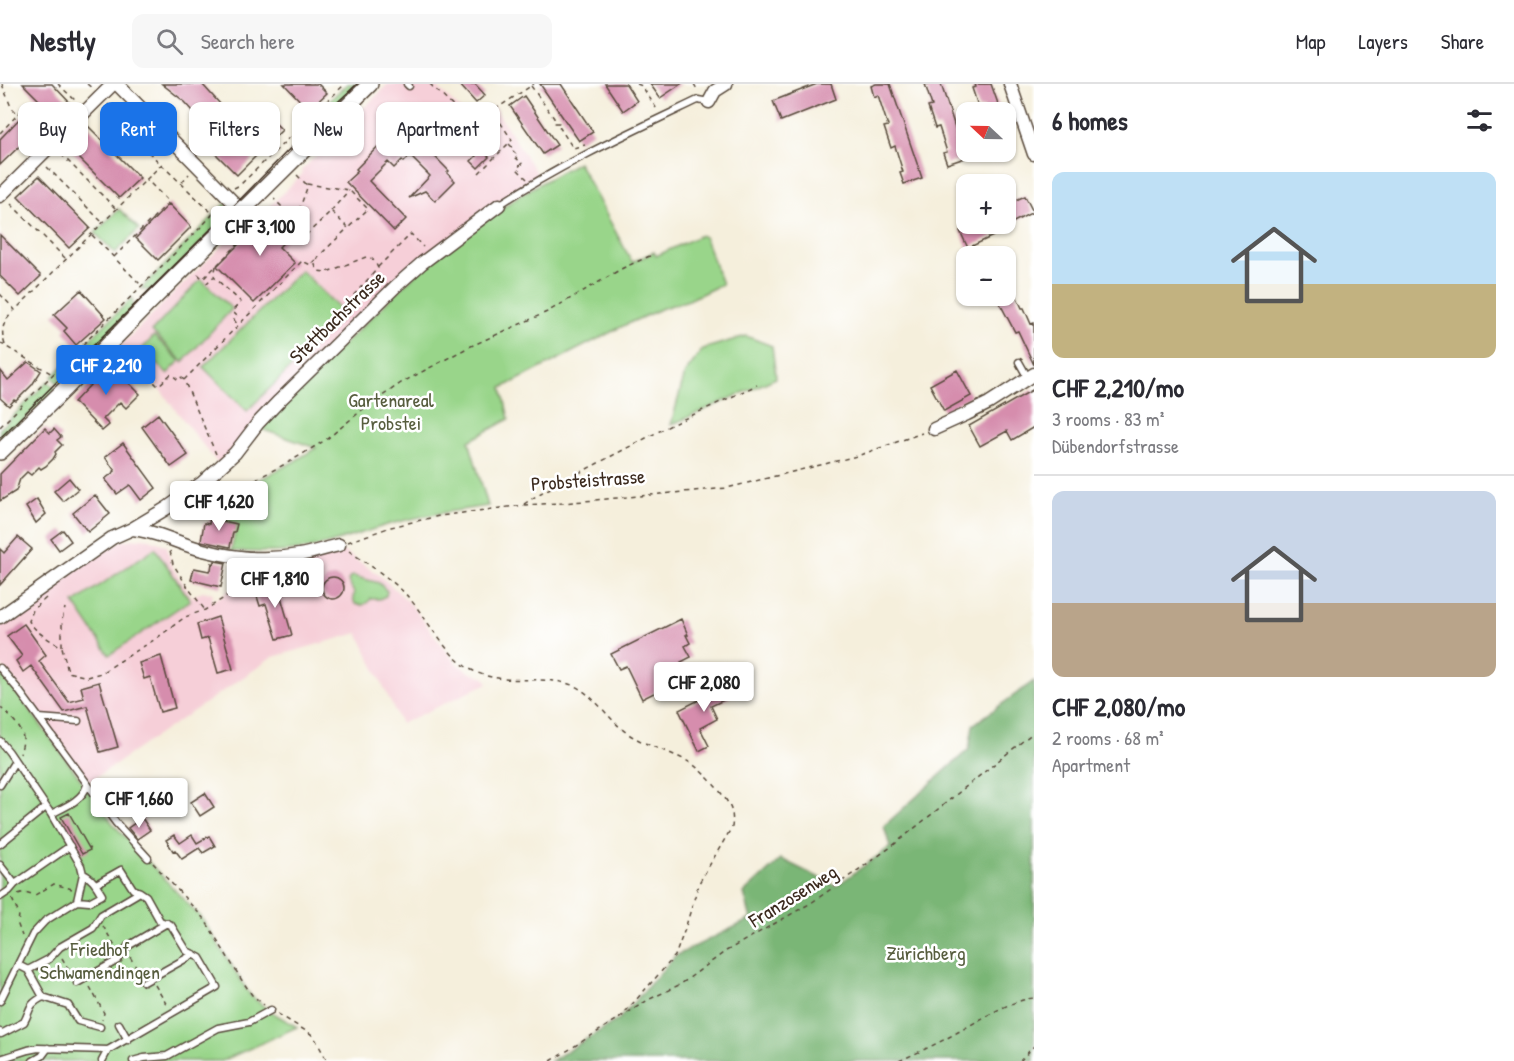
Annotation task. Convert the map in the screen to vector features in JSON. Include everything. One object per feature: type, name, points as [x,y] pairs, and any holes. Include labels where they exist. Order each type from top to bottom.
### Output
[{"type":"street","points":[[3,197],[115,84],[242,211]]},
{"type":"street","points":[[0,452],[370,84]]},
{"type":"street","name":"Stettbachstrasse","points":[[709,102],[715,91],[726,84]]},
{"type":"street","points":[[1010,84],[1034,153]]},
{"type":"street","name":"Stettbachstrasse","points":[[0,617],[112,538],[132,529],[180,500],[223,465],[279,401],[395,287],[499,205]]},
{"type":"street","points":[[934,429],[989,403],[1031,376]]},
{"type":"street","points":[[132,529],[143,530],[202,550],[238,556],[266,558],[298,555],[339,545]]},
{"type":"lane","name":"Stettbachstrasse","points":[[499,205],[610,143],[698,100],[709,102]]},
{"type":"lane","points":[[1019,362],[1031,376]]},
{"type":"lane","points":[[0,668],[116,823],[148,858]]},
{"type":"lane","points":[[39,718],[78,721]]},
{"type":"lane","points":[[0,741],[51,814],[81,867],[83,874],[77,901]]},
{"type":"lane","points":[[0,785],[15,761]]},
{"type":"lane","points":[[51,814],[81,798],[87,785]]},
{"type":"lane","points":[[0,844],[46,807]]},
{"type":"lane","points":[[0,897],[70,846]]},
{"type":"lane","points":[[0,865],[15,884]]},
{"type":"lane","points":[[0,1059],[28,1050],[48,1048],[108,1050],[217,987],[200,957],[187,951],[171,925],[160,921],[146,896],[133,889],[121,870],[96,884]]},
{"type":"lane","points":[[0,1001],[33,934],[39,927],[77,901],[89,902],[102,895],[96,884],[83,874]]},
{"type":"lane","points":[[28,970],[49,959],[60,947],[93,928],[101,915],[140,892]]},
{"type":"lane","points":[[76,981],[118,960],[121,951],[167,923]]},
{"type":"lane","points":[[144,981],[194,954]]},
{"type":"lane","points":[[18,965],[28,970],[43,998]]},
{"type":"lane","points":[[0,1032],[1,1034],[24,1022],[29,1007],[43,998],[68,1005],[78,1021],[100,1027]]},
{"type":"lane","points":[[133,1061],[167,1056],[218,1028],[249,1022],[271,1010]]},
{"type":"lane","points":[[119,1024],[128,1040]]},
{"type":"lane","points":[[33,1061],[42,1056],[48,1048]]},
{"type":"lane","points":[[102,1061],[108,1050]]},
{"type":"path","points":[[2,84],[11,107],[18,114]]},
{"type":"path","points":[[58,84],[77,102]]},
{"type":"path","points":[[87,84],[96,92]]},
{"type":"path","points":[[90,87],[93,84]]},
{"type":"path","points":[[232,189],[252,174],[345,84]]},
{"type":"path","points":[[430,84],[448,102]]},
{"type":"path","points":[[637,84],[642,86],[663,118]]},
{"type":"path","points":[[694,84],[699,92]]},
{"type":"path","points":[[500,106],[533,85],[554,118],[554,123],[559,123],[558,128],[573,148],[584,145]]},
{"type":"path","points":[[105,101],[141,145],[213,214]]},
{"type":"path","points":[[0,133],[18,115]]},
{"type":"path","points":[[479,172],[512,140],[500,122]]},
{"type":"path","points":[[508,144],[514,149],[513,151],[518,156],[516,158],[522,163],[517,169],[533,184]]},
{"type":"path","points":[[63,156],[116,209]]},
{"type":"path","points":[[42,162],[103,223]]},
{"type":"path","points":[[5,345],[0,332],[2,325],[15,310],[162,164]]},
{"type":"path","points":[[184,380],[303,261],[311,265],[368,209],[349,190],[306,184],[296,174]]},
{"type":"path","points":[[114,257],[169,202],[147,180]]},
{"type":"path","points":[[197,273],[203,279],[258,224],[279,239],[296,219],[307,188],[306,184]]},
{"type":"path","points":[[291,227],[302,239],[349,190]]},
{"type":"path","points":[[3,197],[66,259]]},
{"type":"path","points":[[273,198],[293,218],[291,227]]},
{"type":"path","points":[[0,427],[213,214],[222,199]]},
{"type":"path","points":[[331,211],[348,228]]},
{"type":"path","points":[[92,234],[142,286]]},
{"type":"path","points":[[363,319],[352,301],[353,296],[411,234],[432,256]]},
{"type":"path","points":[[198,501],[239,488],[291,461],[327,439],[362,410],[401,383],[469,347],[547,312],[624,268],[652,255]]},
{"type":"path","points":[[319,256],[315,268],[322,272],[331,271],[366,257],[372,258],[378,268]]},
{"type":"path","points":[[206,284],[214,277],[216,265]]},
{"type":"path","points":[[214,277],[241,302],[232,310],[237,316],[234,320],[238,325]]},
{"type":"path","points":[[0,294],[15,310]]},
{"type":"path","points":[[0,343],[52,375]]},
{"type":"path","points":[[117,347],[158,386],[171,374],[177,379],[180,376],[184,380],[214,452],[223,465]]},
{"type":"path","points":[[524,505],[539,494],[671,424],[757,385]]},
{"type":"path","name":"Probsteistrasse","points":[[339,545],[391,527],[439,516],[524,505],[727,488],[857,456],[934,429]]},
{"type":"path","points":[[169,544],[173,564],[205,610]]},
{"type":"path","points":[[339,545],[387,577],[408,598],[462,664],[483,675],[497,678],[550,681],[580,689],[634,738],[694,765],[726,799],[732,814],[732,827],[699,883],[675,956],[619,1019]]},
{"type":"path","points":[[238,562],[241,583]]},
{"type":"path","points":[[65,608],[62,620],[62,647],[69,672],[87,677],[101,673],[128,657],[184,617],[205,610],[224,598],[241,583],[269,578],[282,570],[295,572],[306,579],[322,583]]},
{"type":"path","points":[[47,596],[46,600],[33,610],[29,621],[41,635],[62,647]]},
{"type":"path","points":[[0,707],[22,733],[20,753],[15,761]]},
{"type":"path","name":"Franzosenweg","points":[[551,1061],[648,1000],[681,984],[726,951],[811,903],[891,847],[1034,732]]},
{"type":"path","points":[[148,858],[205,920],[252,995],[271,1010],[311,1034],[327,1061]]},
{"type":"path","points":[[22,936],[18,925],[19,914],[11,894],[25,892],[35,895],[54,884],[79,891]]},
{"type":"path","points":[[98,920],[121,951],[130,956],[144,981]]},
{"type":"path","points":[[57,951],[76,981]]},
{"type":"path","points":[[85,978],[104,1013],[100,1027]]},
{"type":"path","points":[[152,978],[167,1007]]},
{"type":"path","points":[[899,1061],[1008,1005],[1034,998]]},
{"type":"path","points":[[1020,1061],[1034,1046]]},
{"type":"shaded area","points":[[388,84],[434,84],[452,102],[376,102],[376,156],[500,156],[500,116],[539,177],[516,189],[420,261],[233,450],[217,463],[157,386],[119,347],[238,230],[252,220],[255,221],[303,173],[301,171],[316,156],[364,156],[364,108]]},
{"type":"shaded area","points":[[142,538],[167,546],[171,565],[192,597],[202,591],[213,593],[213,601],[237,584],[234,564],[288,564],[343,551],[379,575],[409,602],[457,664],[485,678],[488,683],[401,724],[358,633],[273,657],[89,782],[20,687],[0,664],[0,626],[87,562],[121,541]]},
{"type":"green space","points":[[347,84],[361,84],[343,102],[328,102]]},
{"type":"green space","name":"Gartenareal Probstei","points":[[578,162],[632,262],[654,252],[656,256],[701,235],[705,238],[722,284],[689,300],[663,308],[625,325],[502,388],[509,419],[469,441],[488,506],[413,519],[305,549],[276,552],[231,551],[237,524],[224,521],[219,498],[226,497],[316,448],[258,428],[424,266],[520,195]]},
{"type":"green space","points":[[226,203],[230,213],[153,291],[141,289]]},
{"type":"green space","points":[[119,209],[139,229],[115,253],[95,233]]},
{"type":"green space","points":[[301,270],[345,314],[247,411],[203,367]]},
{"type":"green space","points":[[201,279],[232,309],[183,362],[152,331]]},
{"type":"green space","points":[[132,298],[134,310],[65,381],[58,384],[52,377]]},
{"type":"green space","points":[[154,336],[180,361],[167,374],[142,349]]},
{"type":"green space","points":[[746,336],[772,346],[776,378],[671,425],[685,373],[703,349]]},
{"type":"green space","points":[[48,381],[56,390],[0,443],[0,429]]},
{"type":"green space","points":[[155,548],[190,600],[109,655],[74,603]]},
{"type":"green space","points":[[353,576],[379,583],[387,591],[386,596],[371,599],[366,604],[355,604],[354,593],[348,581]]},
{"type":"green space","name":"Friedhof Schwamendingen","points":[[0,672],[114,825],[203,920],[250,995],[268,1010],[297,1027],[222,1061],[0,1061]]},
{"type":"green space","name":"Zürichberg","points":[[1034,681],[1034,1061],[551,1061],[619,1019],[675,956],[751,919],[744,893],[781,859],[836,886],[890,847],[884,826],[969,749],[973,725]]},
{"type":"building","points":[[23,84],[52,84],[69,102],[41,102]]},
{"type":"building","points":[[162,84],[202,84],[218,102],[189,102],[189,106]]},
{"type":"building","points":[[284,84],[318,84],[327,93],[317,102],[301,102]]},
{"type":"building","points":[[459,84],[475,84],[485,95],[475,102]]},
{"type":"building","points":[[540,84],[561,84],[593,132],[579,141]]},
{"type":"building","points":[[605,84],[626,84],[637,101],[623,111]]},
{"type":"building","points":[[650,84],[681,84],[660,98]]},
{"type":"building","points":[[817,84],[831,84],[836,99],[781,121],[773,101]]},
{"type":"building","points":[[890,84],[922,178],[904,184],[895,146],[891,148],[884,127],[888,126],[878,95],[874,97],[871,86]]},
{"type":"building","points":[[925,84],[941,84],[956,130],[956,161],[947,164],[943,153],[947,152],[939,127],[935,128],[928,107],[932,106]]},
{"type":"building","points":[[975,84],[991,84],[997,102],[977,102],[972,88],[976,87]]},
{"type":"building","points":[[524,96],[557,145],[543,154],[510,106]]},
{"type":"building","points":[[18,120],[18,148],[0,165],[0,139]]},
{"type":"building","points":[[88,126],[100,138],[100,156],[118,156],[140,178],[119,198],[77,156],[88,156]]},
{"type":"building","points":[[376,148],[376,156],[410,156],[394,168],[388,162],[369,181],[406,219],[394,231],[346,182],[358,171],[356,169]]},
{"type":"building","points":[[218,156],[256,156],[237,175]]},
{"type":"building","points":[[410,156],[434,156],[455,181],[435,201],[425,191],[409,198],[430,176]]},
{"type":"building","points":[[476,156],[489,157],[478,168],[471,161]]},
{"type":"building","points":[[39,176],[90,228],[69,248],[18,196]]},
{"type":"building","points":[[1025,196],[1033,212],[1016,221],[1016,200]]},
{"type":"building","points":[[169,204],[191,227],[158,260],[136,238]]},
{"type":"building","points":[[283,210],[290,217],[287,220],[296,229],[279,247],[295,263],[254,303],[217,266],[272,211],[277,216]]},
{"type":"building","points":[[961,234],[992,234],[993,236],[972,246],[967,246]]},
{"type":"building","points":[[0,235],[41,276],[20,296],[0,276]]},
{"type":"building","points":[[81,290],[106,318],[76,345],[64,331],[67,328],[54,315]]},
{"type":"building","points":[[1016,295],[1031,324],[1034,323],[1034,365],[1018,331],[1015,332],[1001,306],[1016,306]]},
{"type":"building","points":[[28,362],[41,371],[32,385],[9,406],[0,398],[0,370],[8,380]]},
{"type":"building","points":[[110,364],[140,394],[126,408],[120,402],[103,419],[109,425],[102,431],[74,402]]},
{"type":"building","points":[[957,370],[971,396],[944,411],[930,385]]},
{"type":"building","points":[[1034,389],[1034,427],[1012,440],[1007,431],[980,446],[969,426]]},
{"type":"building","points":[[158,414],[188,455],[171,467],[142,427]]},
{"type":"building","points":[[45,428],[50,433],[54,429],[61,437],[57,440],[62,445],[46,466],[41,469],[39,467],[31,475],[27,472],[20,479],[16,491],[0,501],[0,474]]},
{"type":"building","points":[[123,443],[156,488],[141,500],[130,485],[117,494],[105,479],[115,471],[105,457]]},
{"type":"building","points":[[69,478],[78,489],[63,501],[54,491]]},
{"type":"building","points":[[95,495],[110,514],[88,532],[73,513]]},
{"type":"building","points":[[37,499],[46,514],[36,523],[26,507]]},
{"type":"building","points":[[210,518],[237,524],[230,547],[201,541],[204,523],[209,524]]},
{"type":"building","points":[[63,530],[71,541],[59,550],[51,539]]},
{"type":"building","points":[[18,537],[32,549],[0,585],[0,549],[4,553]]},
{"type":"building","points":[[215,561],[226,563],[221,587],[191,580],[194,568],[209,571]]},
{"type":"building","points":[[333,577],[343,584],[344,588],[337,598],[333,599],[323,592],[322,588],[329,578]]},
{"type":"building","points":[[277,583],[292,635],[277,639],[266,604],[260,606],[255,590]]},
{"type":"building","points":[[218,617],[233,669],[218,673],[208,638],[201,640],[197,624]]},
{"type":"building","points":[[681,619],[690,643],[685,646],[691,657],[681,662],[684,668],[668,675],[672,684],[642,699],[626,666],[619,669],[611,654]]},
{"type":"building","points":[[24,624],[46,655],[39,661],[69,702],[84,698],[81,687],[99,682],[118,747],[100,752],[87,706],[64,712],[31,666],[23,672],[16,661],[22,656],[7,636]]},
{"type":"building","points":[[161,656],[175,708],[160,712],[150,677],[144,679],[139,663]]},
{"type":"building","points":[[720,678],[730,697],[711,706],[717,719],[700,728],[709,746],[699,751],[679,710],[713,693],[709,684]]},
{"type":"building","points":[[205,793],[214,807],[200,816],[191,802]]},
{"type":"building","points":[[69,813],[90,850],[82,854],[61,817]]},
{"type":"building","points":[[142,818],[150,830],[137,839],[128,828]]},
{"type":"building","points":[[174,835],[180,843],[192,835],[197,843],[209,836],[215,846],[203,853],[199,848],[182,859],[166,840]]},
{"type":"tram line","points":[[0,438],[311,127],[357,84]]}]
